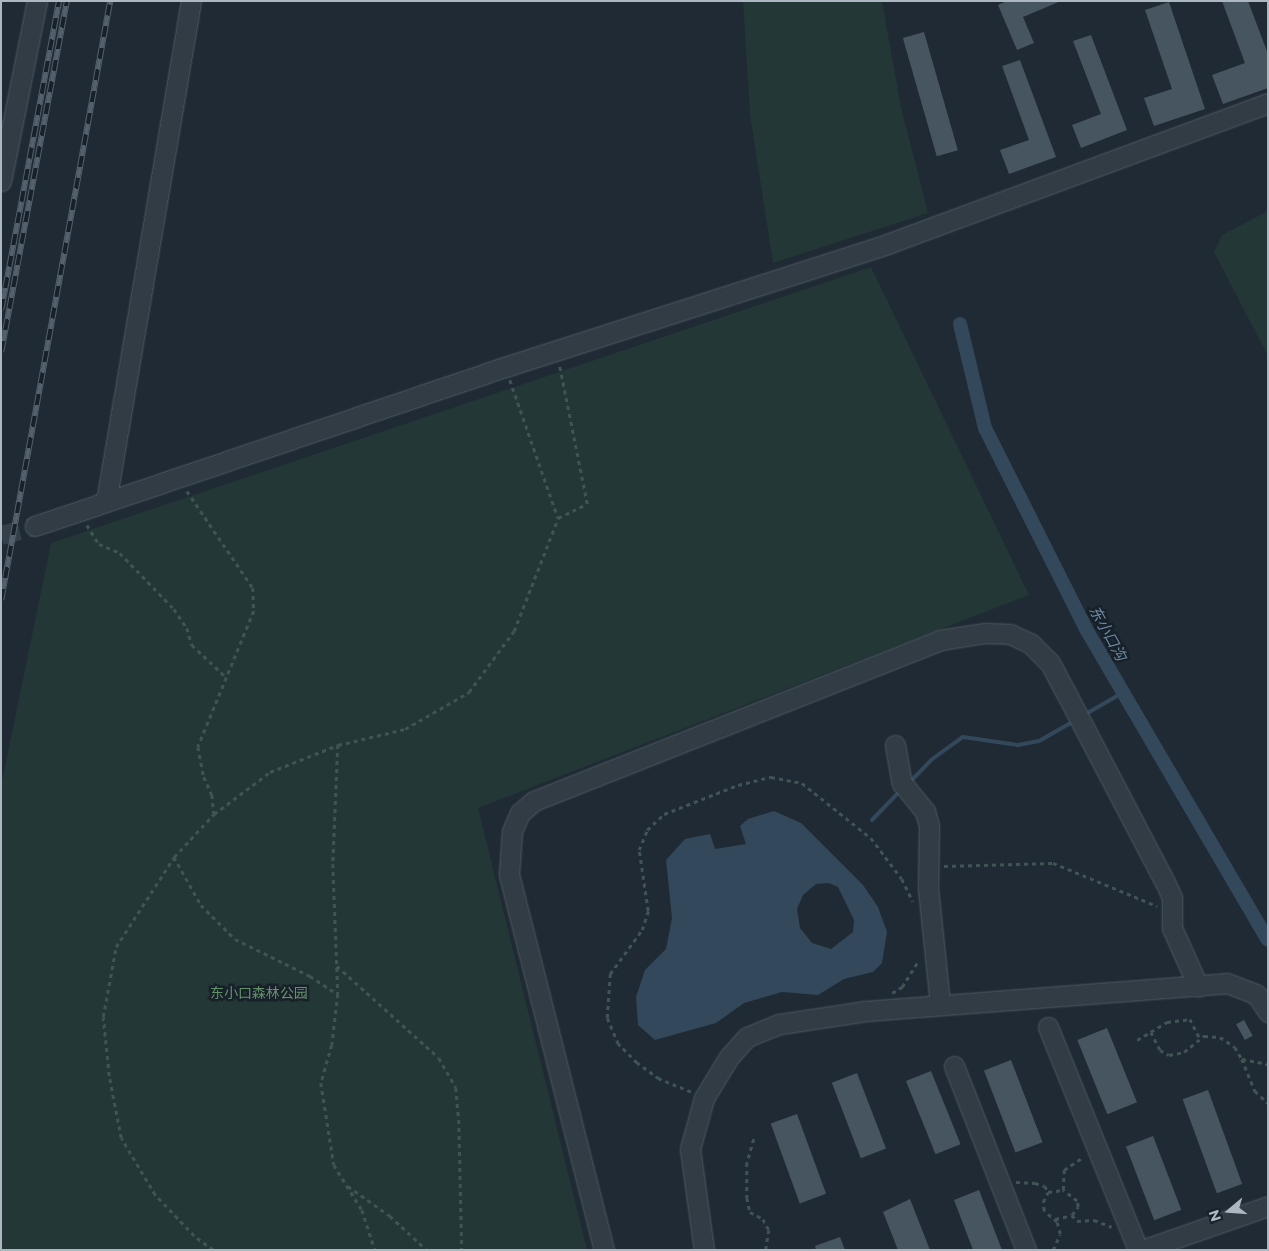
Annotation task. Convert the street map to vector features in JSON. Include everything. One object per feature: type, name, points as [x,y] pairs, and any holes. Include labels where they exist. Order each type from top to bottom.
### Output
[{"type":"street","points":[[1,181],[37,1]]},
{"type":"street","points":[[106,502],[191,1]]},
{"type":"street","points":[[35,526],[506,366],[887,244],[1268,103]]},
{"type":"street","points":[[604,1250],[509,874],[512,831],[520,813],[534,801],[554,792],[940,640],[965,635],[1010,634],[1031,644],[1050,663],[1080,718],[1165,882],[1172,898],[1170,912],[1172,928],[1198,986]]},
{"type":"street","points":[[895,745],[905,787],[925,811],[930,826],[931,866],[928,888],[940,1005]]},
{"type":"street","points":[[704,1250],[690,1149],[704,1098],[729,1057],[747,1037],[780,1024],[866,1011],[1198,986],[1240,986],[1256,994],[1268,1012]]},
{"type":"street","points":[[1048,1027],[1096,1140],[1138,1250]]},
{"type":"street","points":[[954,1066],[1026,1250]]},
{"type":"street","points":[[1142,1250],[1168,1246],[1268,1206]]},
{"type":"path","points":[[556,350],[587,504],[558,518]]},
{"type":"path","points":[[212,1250],[194,1236],[155,1195],[121,1138],[109,1076],[103,1017],[116,947],[174,857],[214,814],[270,772],[338,745],[405,729],[468,692],[514,631],[558,518],[506,366]]},
{"type":"path","points":[[177,478],[224,542],[253,588],[254,611],[198,747],[204,777],[212,795],[214,814]]},
{"type":"path","points":[[78,512],[99,544],[120,553],[174,609],[187,628],[192,644],[228,678]]},
{"type":"path","points":[[338,745],[333,864],[338,994],[332,1045],[321,1083],[334,1164],[362,1210],[375,1250]]},
{"type":"path","points":[[704,1098],[659,1079],[637,1063],[618,1044],[607,1018],[610,974],[642,930],[648,912],[639,850],[647,830],[664,814],[738,785],[771,777],[802,783],[872,838],[902,879],[914,904]]},
{"type":"path","points":[[174,857],[201,905],[235,939],[276,958],[338,994]]},
{"type":"path","points":[[931,866],[1053,863],[1170,912]]},
{"type":"path","points":[[888,996],[902,987],[918,962],[919,953]]},
{"type":"path","points":[[336,965],[439,1058],[456,1088],[462,1250]]},
{"type":"path","points":[[1137,1040],[1167,1022],[1190,1019],[1200,1039]]},
{"type":"path","points":[[1151,1032],[1160,1050],[1168,1055],[1184,1052],[1200,1039],[1220,1037],[1235,1047],[1242,1058],[1255,1091],[1268,1103]]},
{"type":"path","points":[[1242,1058],[1268,1064]]},
{"type":"path","points":[[754,1138],[747,1162],[746,1198],[750,1212],[763,1219],[769,1230],[766,1250]]},
{"type":"path","points":[[1063,1190],[1064,1170],[1085,1156],[1086,1146],[1096,1140]]},
{"type":"path","points":[[1011,1178],[1015,1182],[1045,1186],[1048,1192]]},
{"type":"path","points":[[348,1186],[390,1216],[427,1250]]},
{"type":"path","points":[[1048,1192],[1063,1190],[1077,1201],[1078,1208],[1072,1215],[1054,1219]]},
{"type":"path","points":[[1048,1192],[1043,1202],[1044,1211],[1054,1219],[1060,1234],[1053,1250]]},
{"type":"path","points":[[1072,1215],[1077,1221],[1094,1220],[1105,1226],[1130,1230]]},
{"type":"green space","points":[[743,1],[882,1],[901,107],[928,213],[773,263],[750,115]]},
{"type":"green space","points":[[1268,211],[1268,356],[1214,252],[1222,235]]},
{"type":"green space","name":"东小口森林公园","points":[[871,267],[1029,595],[478,808],[587,1250],[1,1250],[1,786],[51,543]]},
{"type":"water","points":[[774,811],[801,823],[863,885],[878,907],[887,932],[882,963],[873,972],[844,979],[818,995],[782,992],[744,1003],[716,1023],[655,1040],[638,1025],[636,997],[645,970],[666,949],[672,918],[666,860],[685,839],[710,834],[715,849],[746,844],[740,826],[748,819]],"holes":[[[829,883],[838,887],[854,920],[853,932],[831,949],[812,943],[800,928],[797,909],[803,895],[816,884]]]},
{"type":"building","points":[[1007,1],[1061,1],[1023,17],[1034,43],[1017,50],[998,5]]},
{"type":"building","points":[[1222,1],[1248,1],[1268,54],[1268,88],[1223,104],[1212,75],[1245,63]]},
{"type":"building","points":[[1169,2],[1205,109],[1154,126],[1144,98],[1172,89],[1145,10]]},
{"type":"building","points":[[924,32],[958,150],[937,156],[903,38]]},
{"type":"building","points":[[1091,35],[1127,130],[1081,148],[1072,125],[1101,114],[1073,41]]},
{"type":"building","points":[[1020,60],[1056,157],[1009,174],[1000,150],[1029,140],[1002,66]]},
{"type":"building","points":[[1244,1020],[1253,1036],[1245,1040],[1236,1024]]},
{"type":"building","points":[[1107,1028],[1137,1102],[1107,1114],[1077,1040]]},
{"type":"building","points":[[1011,1060],[1043,1142],[1015,1153],[984,1070]]},
{"type":"building","points":[[931,1071],[961,1144],[936,1154],[906,1081]]},
{"type":"building","points":[[857,1073],[886,1149],[861,1158],[832,1083]]},
{"type":"building","points":[[1208,1090],[1242,1184],[1217,1193],[1183,1099]]},
{"type":"building","points":[[797,1114],[826,1194],[800,1203],[771,1124]]},
{"type":"building","points":[[1153,1136],[1181,1210],[1154,1220],[1126,1146]]},
{"type":"building","points":[[979,1190],[1002,1250],[973,1250],[954,1200]]},
{"type":"building","points":[[910,1199],[930,1250],[898,1250],[883,1212]]},
{"type":"building","points":[[840,1237],[845,1250],[816,1250],[815,1246]]},
{"type":"waterway","name":"东小口沟","points":[[960,324],[985,428],[1086,629],[1268,940]]},
{"type":"waterway","points":[[1084,715],[1124,692]]},
{"type":"waterway","points":[[909,783],[931,760],[963,737],[1018,745],[1039,741],[1074,721]]},
{"type":"waterway","points":[[872,820],[900,791]]},
{"type":"tunnel","points":[[1,535],[35,526]]},
{"type":"railway","points":[[1,310],[59,1]]},
{"type":"railway","points":[[1,352],[67,1]]},
{"type":"railway","points":[[1,600],[110,1]]}]
